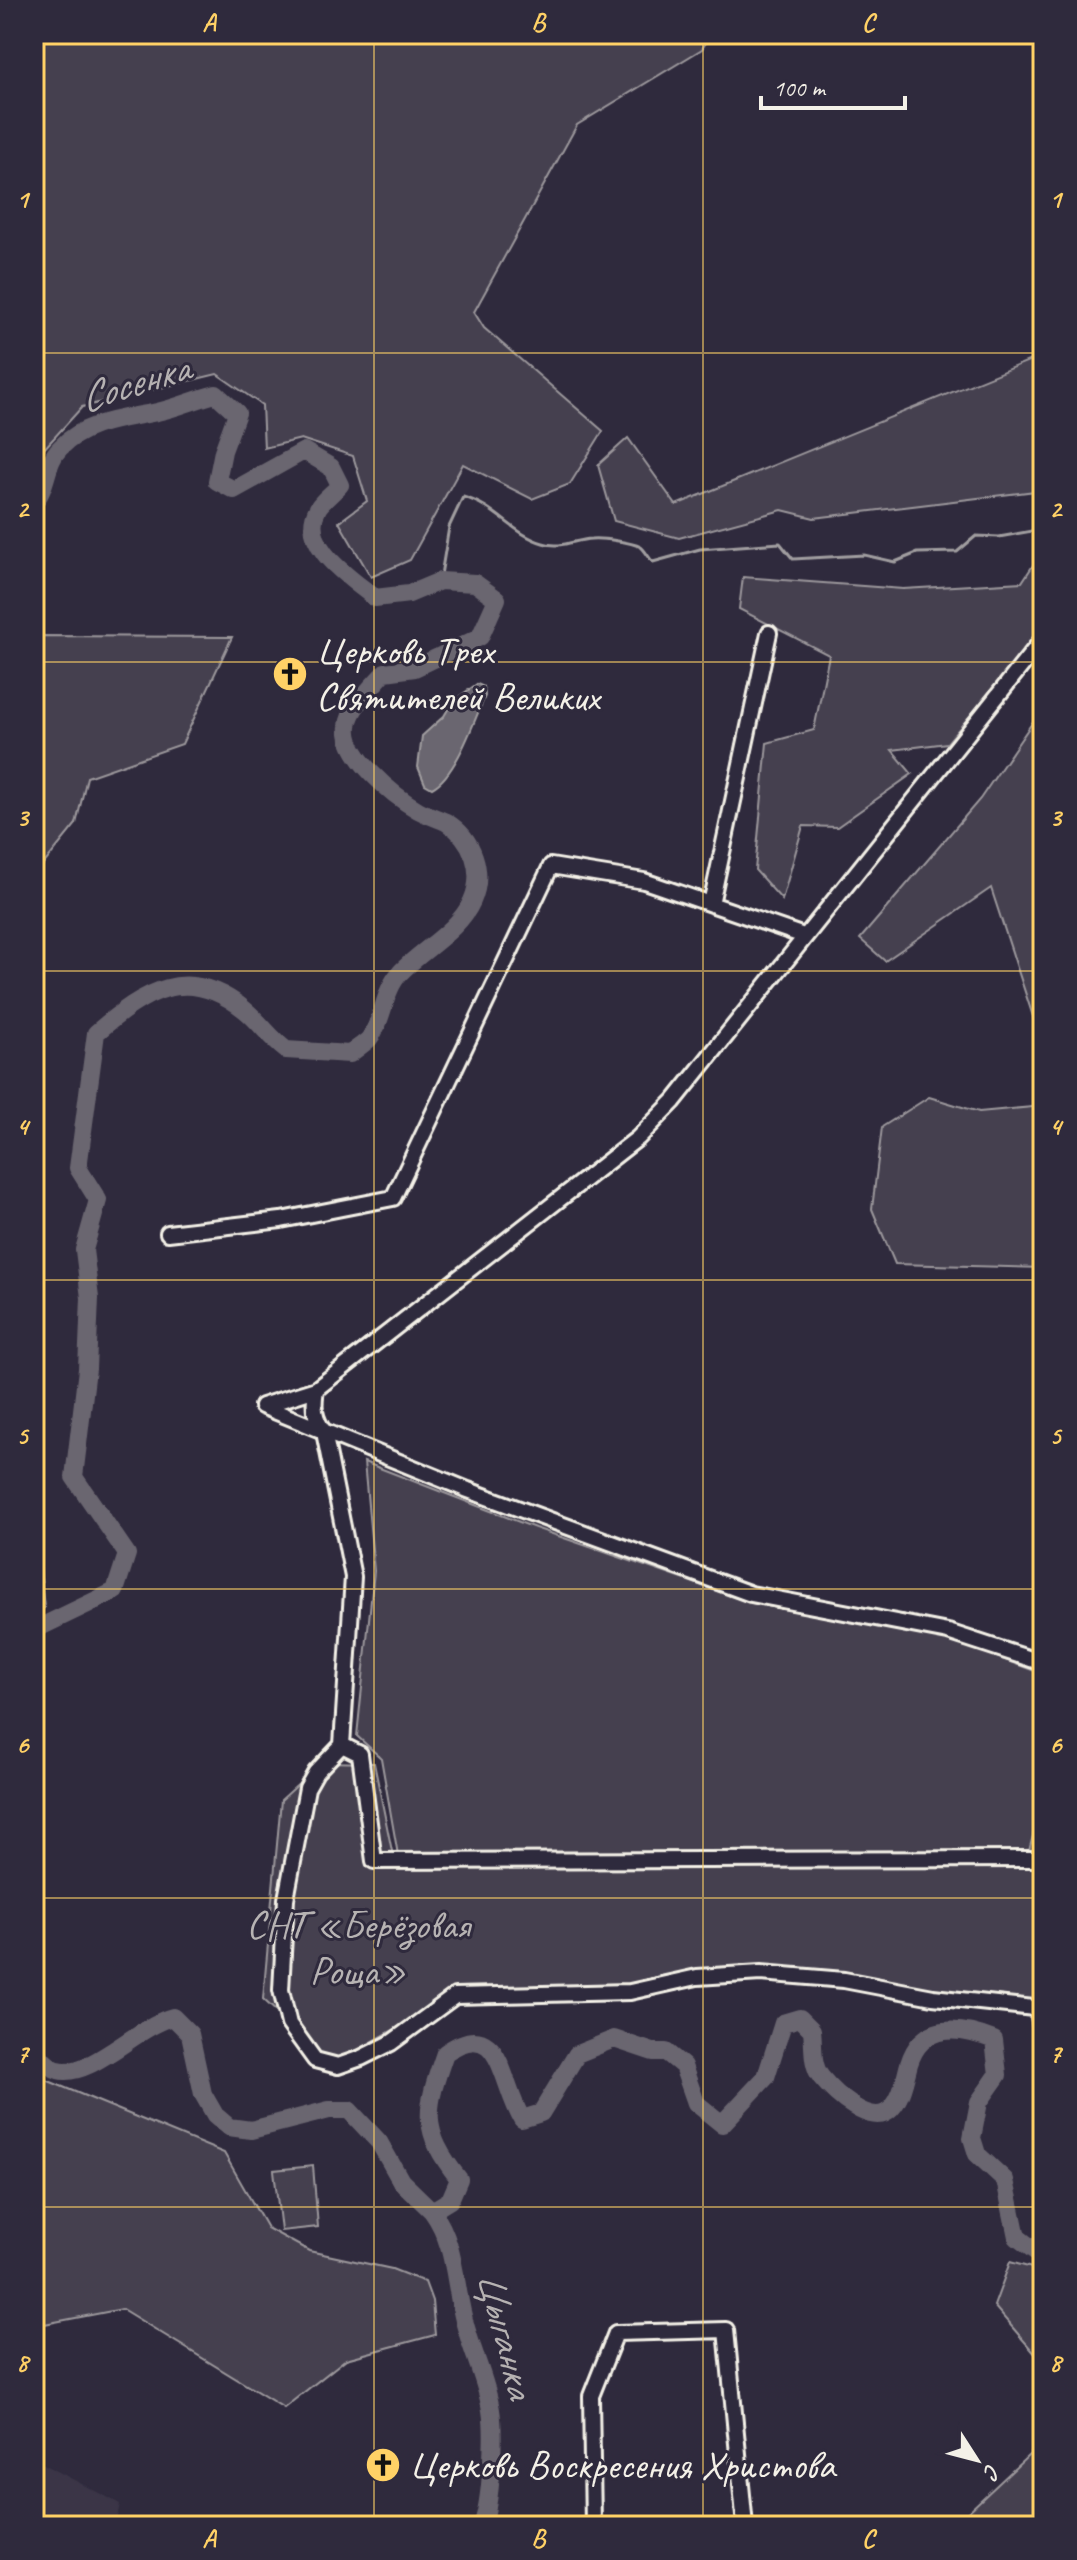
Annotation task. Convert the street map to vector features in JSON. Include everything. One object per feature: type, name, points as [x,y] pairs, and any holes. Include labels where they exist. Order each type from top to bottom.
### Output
[{"type":"street","points":[[711,904],[769,633]]},
{"type":"street","points":[[1043,639],[674,1101],[638,1138],[316,1389],[262,1406],[751,1594],[948,1632],[1043,1663]]},
{"type":"street","points":[[168,1233],[281,1220],[393,1198],[551,866],[644,881],[804,936]]},
{"type":"street","points":[[316,1389],[313,1405],[324,1432],[353,1577],[342,1745],[316,1772],[307,1788],[286,1899],[281,1990],[289,2024],[315,2060],[338,2066],[361,2058],[391,2043],[455,1996],[630,1992],[697,1977],[761,1973],[844,1980],[933,1997],[1041,2009],[1043,2039]]},
{"type":"street","points":[[342,1745],[360,1754],[374,1861],[1043,1859]]},
{"type":"street","points":[[593,2526],[591,2396],[616,2333],[726,2330],[745,2526]]},
{"type":"shaded area","points":[[477,684],[484,687],[485,696],[470,733],[449,772],[432,788],[425,784],[418,767],[422,736],[444,716],[453,701]]},
{"type":"shaded area","points":[[34,2459],[120,2504],[115,2526],[34,2526]]},
{"type":"green space","points":[[34,34],[711,34],[702,49],[577,125],[474,312],[484,328],[603,431],[570,484],[532,499],[463,464],[410,560],[371,577],[339,522],[367,501],[353,456],[301,439],[264,448],[262,405],[217,374],[82,407],[34,460]]},
{"type":"green space","points":[[1043,355],[1043,490],[814,518],[782,510],[679,538],[614,521],[598,465],[628,438],[676,505]]},
{"type":"green space","points":[[1043,550],[1043,629],[947,743],[892,750],[912,774],[837,827],[803,826],[782,900],[755,870],[767,743],[814,730],[829,655],[739,609],[743,577],[903,589],[1022,582]]},
{"type":"green space","points":[[34,636],[232,637],[182,744],[87,777],[76,824],[34,876]]},
{"type":"green space","points":[[1043,707],[1043,1047],[991,888],[885,961],[860,939],[980,799]]},
{"type":"green space","points":[[929,1097],[979,1112],[1043,1106],[1043,1268],[895,1264],[872,1209],[882,1127]]},
{"type":"green space","points":[[364,1462],[535,1528],[752,1603],[953,1641],[1043,1674],[1043,1797],[1029,1851],[398,1855],[381,1758],[357,1736],[374,1571]]},
{"type":"green space","points":[[34,1563],[40,1568],[44,1608],[34,1614]]},
{"type":"green space","name":"СНТ «Берёзовая Роща»","points":[[323,1762],[374,1763],[395,1866],[1043,1861],[1043,2002],[730,1972],[628,1990],[537,1991],[438,2005],[350,2054],[328,2060],[263,1999],[281,1800]]},
{"type":"green space","points":[[34,2075],[224,2153],[267,2228],[309,2251],[392,2269],[425,2282],[432,2301],[435,2335],[346,2359],[284,2408],[122,2309],[34,2326]]},
{"type":"green space","points":[[313,2166],[318,2227],[281,2231],[274,2170]]},
{"type":"green space","points":[[1010,2262],[1043,2271],[1043,2363],[994,2306]]},
{"type":"green space","points":[[1043,2442],[1043,2526],[953,2526]]},
{"type":"waterway","name":"Сосенка","points":[[34,502],[55,454],[81,432],[106,422],[164,410],[216,394],[237,413],[223,451],[217,481],[234,490],[304,451],[331,467],[340,485],[318,508],[313,522],[315,535],[330,560],[375,598],[409,594],[440,581],[475,583],[497,599],[480,637],[415,668],[385,672],[363,697],[350,719],[349,738],[372,774],[408,804],[455,829],[470,846],[477,867],[476,890],[466,912],[394,980],[369,1039],[350,1054],[286,1050],[245,1010],[224,996],[204,988],[185,986],[167,988],[149,995],[96,1033],[78,1168],[98,1200],[84,1250],[90,1298],[87,1369],[74,1477],[127,1554],[115,1591],[34,1630]]},
{"type":"waterway","points":[[440,581],[449,527],[463,497],[485,506],[522,533],[543,543],[562,545],[596,539],[624,542],[641,547],[653,562],[700,549],[780,543],[793,559],[864,555],[895,562],[917,553],[957,552],[976,536],[999,537],[1043,529]]},
{"type":"waterway","name":"Сосенка","points":[[34,2050],[51,2067],[71,2071],[99,2060],[144,2030],[173,2017],[190,2034],[203,2094],[215,2115],[229,2127],[251,2130],[329,2110],[349,2110],[379,2142],[401,2181],[432,2211],[450,2200],[459,2179],[446,2162],[432,2133],[430,2105],[445,2053],[464,2043],[478,2041],[489,2047],[497,2058],[522,2119],[541,2113],[577,2054],[614,2039],[653,2052],[666,2052],[683,2066],[696,2103],[722,2124],[766,2077],[783,2023],[800,2018],[812,2030],[814,2060],[821,2077],[854,2106],[874,2115],[883,2114],[895,2104],[915,2050],[923,2040],[944,2031],[969,2032],[994,2040],[998,2075],[979,2102],[972,2138],[977,2154],[1005,2180],[1017,2237],[1043,2257]]},
{"type":"waterway","name":"Цыганка","points":[[432,2211],[450,2249],[466,2328],[491,2410],[491,2469],[482,2526]]},
{"type":"place","name":"Церковь Трех Святителей Великих","points":[[290,674]]},
{"type":"place","name":"Церковь Воскресения Христова","points":[[383,2465]]}]
